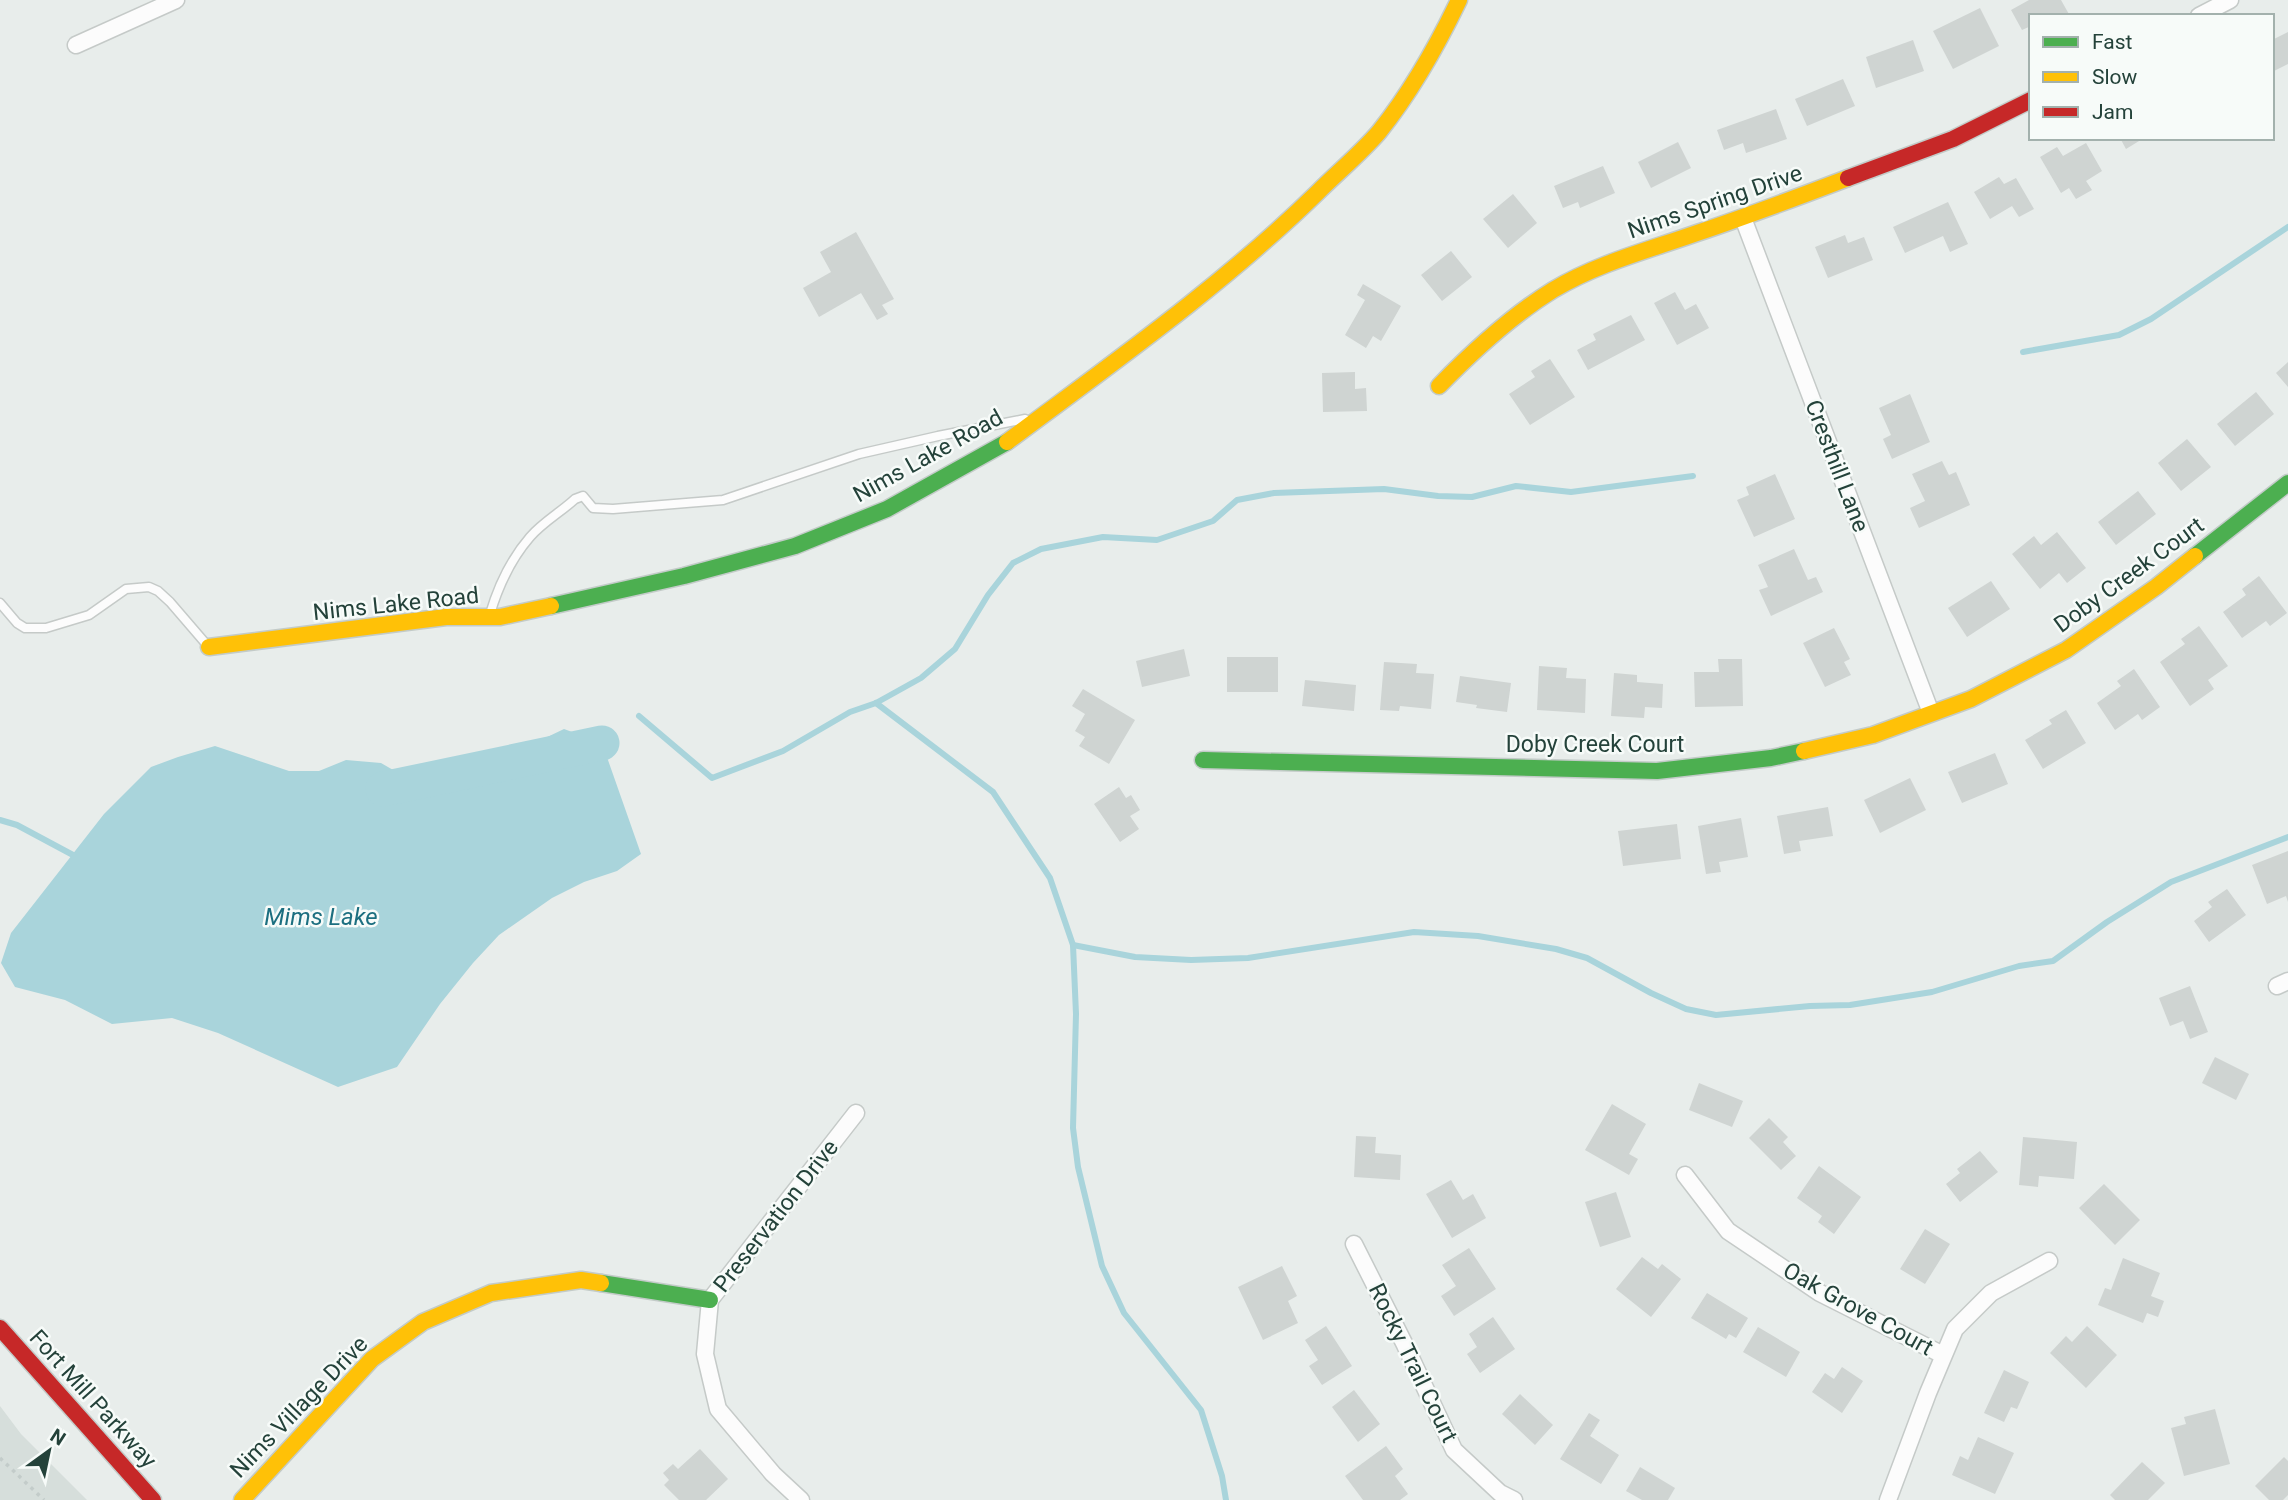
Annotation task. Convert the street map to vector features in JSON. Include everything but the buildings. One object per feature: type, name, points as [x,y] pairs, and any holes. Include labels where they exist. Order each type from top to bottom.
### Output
[{"type":"street","points":[[76,45],[176,0]]},
{"type":"street","name":"Nims Lake Road","points":[[209,647],[446,617],[500,617],[604,595],[795,546],[887,509],[1005,443],[1153,333],[1274,235],[1378,133],[1410,89],[1459,0]]},
{"type":"street","points":[[2203,14],[2230,0]]},
{"type":"street","name":"Nims Spring Drive","points":[[1439,386],[1466,358],[1511,319],[1553,290],[1594,268],[1743,218],[1953,139],[2029,101]]},
{"type":"street","name":"Cresthill Lane","points":[[1743,218],[1931,713]]},
{"type":"street","name":"Doby Creek Court","points":[[1203,760],[1657,771],[1771,758],[1873,735],[1971,699],[2066,650],[2156,587],[2288,484]]},
{"type":"street","name":"Preservation Drive","points":[[801,1500],[773,1474],[718,1409],[705,1354],[710,1300],[856,1113]]},
{"type":"street","name":"Oak Grove Court","points":[[1685,1175],[1728,1231],[1820,1293],[1943,1355]]},
{"type":"street","name":"Rocky Trail Court","points":[[1354,1244],[1454,1450],[1500,1493],[1514,1500]]},
{"type":"street","points":[[1888,1500],[1955,1329],[1991,1293],[2049,1261]]},
{"type":"street","name":"Nims Village Drive","points":[[242,1500],[372,1359],[434,1317],[491,1293],[581,1280],[710,1300]]},
{"type":"street","name":"Fort Mill Parkway","points":[[0,1328],[148,1497]]},
{"type":"lane","points":[[490,617],[495,597],[508,570],[530,536],[575,499],[583,496],[593,508],[613,509],[723,500],[859,454],[1039,417]]},
{"type":"lane","points":[[0,603],[17,623],[25,628],[46,628],[89,615],[126,589],[149,587],[170,602],[209,647]]},
{"type":"path","points":[[0,1458],[44,1500]]},
{"type":"shaded area","points":[[0,1406],[21,1434],[87,1500],[0,1500]]},
{"type":"water","name":"Mims Lake","points":[[564,729],[602,743],[641,854],[617,871],[584,882],[552,898],[499,935],[440,1004],[397,1067],[338,1087],[218,1033],[172,1018],[112,1024],[65,1000],[15,987],[1,963],[11,933],[104,814],[151,767],[215,746],[289,771],[319,771],[346,760],[381,763],[407,778],[455,781]]},
{"type":"waterway","points":[[2023,352],[2119,335],[2151,319],[2288,227]]},
{"type":"waterway","points":[[639,716],[712,778],[783,751],[850,712],[876,703],[921,678],[955,649],[988,595],[1013,563],[1041,549],[1103,537],[1157,540],[1213,521],[1237,500],[1274,493],[1384,489],[1472,497],[1516,486],[1571,492],[1693,476]]},
{"type":"waterway","points":[[876,703],[993,792],[1050,878],[1073,945],[1076,1014],[1073,1128],[1078,1167],[1102,1266],[1124,1313],[1201,1410],[1222,1476],[1226,1500]]},
{"type":"waterway","points":[[383,789],[602,743]]},
{"type":"waterway","points":[[0,820],[17,825],[73,855]]},
{"type":"waterway","points":[[1073,945],[1135,957],[1191,960],[1248,958],[1414,932],[1478,936],[1556,949],[1587,958],[1686,1009],[1716,1015],[1850,1005],[1932,992],[2019,966],[2053,961],[2107,922],[2171,882],[2288,837]]},
{"type":"traffic: fast","points":[[551,606],[684,576],[795,546],[887,509],[1007,442]]},
{"type":"traffic: fast","points":[[2195,556],[2288,483]]},
{"type":"traffic: fast","points":[[1203,760],[1657,771],[1771,758],[1804,751]]},
{"type":"traffic: fast","points":[[601,1283],[710,1300]]},
{"type":"traffic: slow","points":[[1007,442],[1206,291],[1282,226],[1357,155],[1379,132],[1413,85],[1459,0]]},
{"type":"traffic: slow","points":[[1439,386],[1508,322],[1570,280],[1848,178]]},
{"type":"traffic: slow","points":[[1804,751],[1873,735],[1971,699],[2066,650],[2195,556]]},
{"type":"traffic: slow","points":[[209,647],[446,617],[500,617],[551,606]]},
{"type":"traffic: slow","points":[[242,1500],[372,1359],[423,1322],[491,1293],[581,1280],[601,1283]]},
{"type":"traffic: jam","points":[[1848,178],[1953,139],[2029,101]]},
{"type":"traffic: jam","points":[[0,1328],[153,1500]]}]
